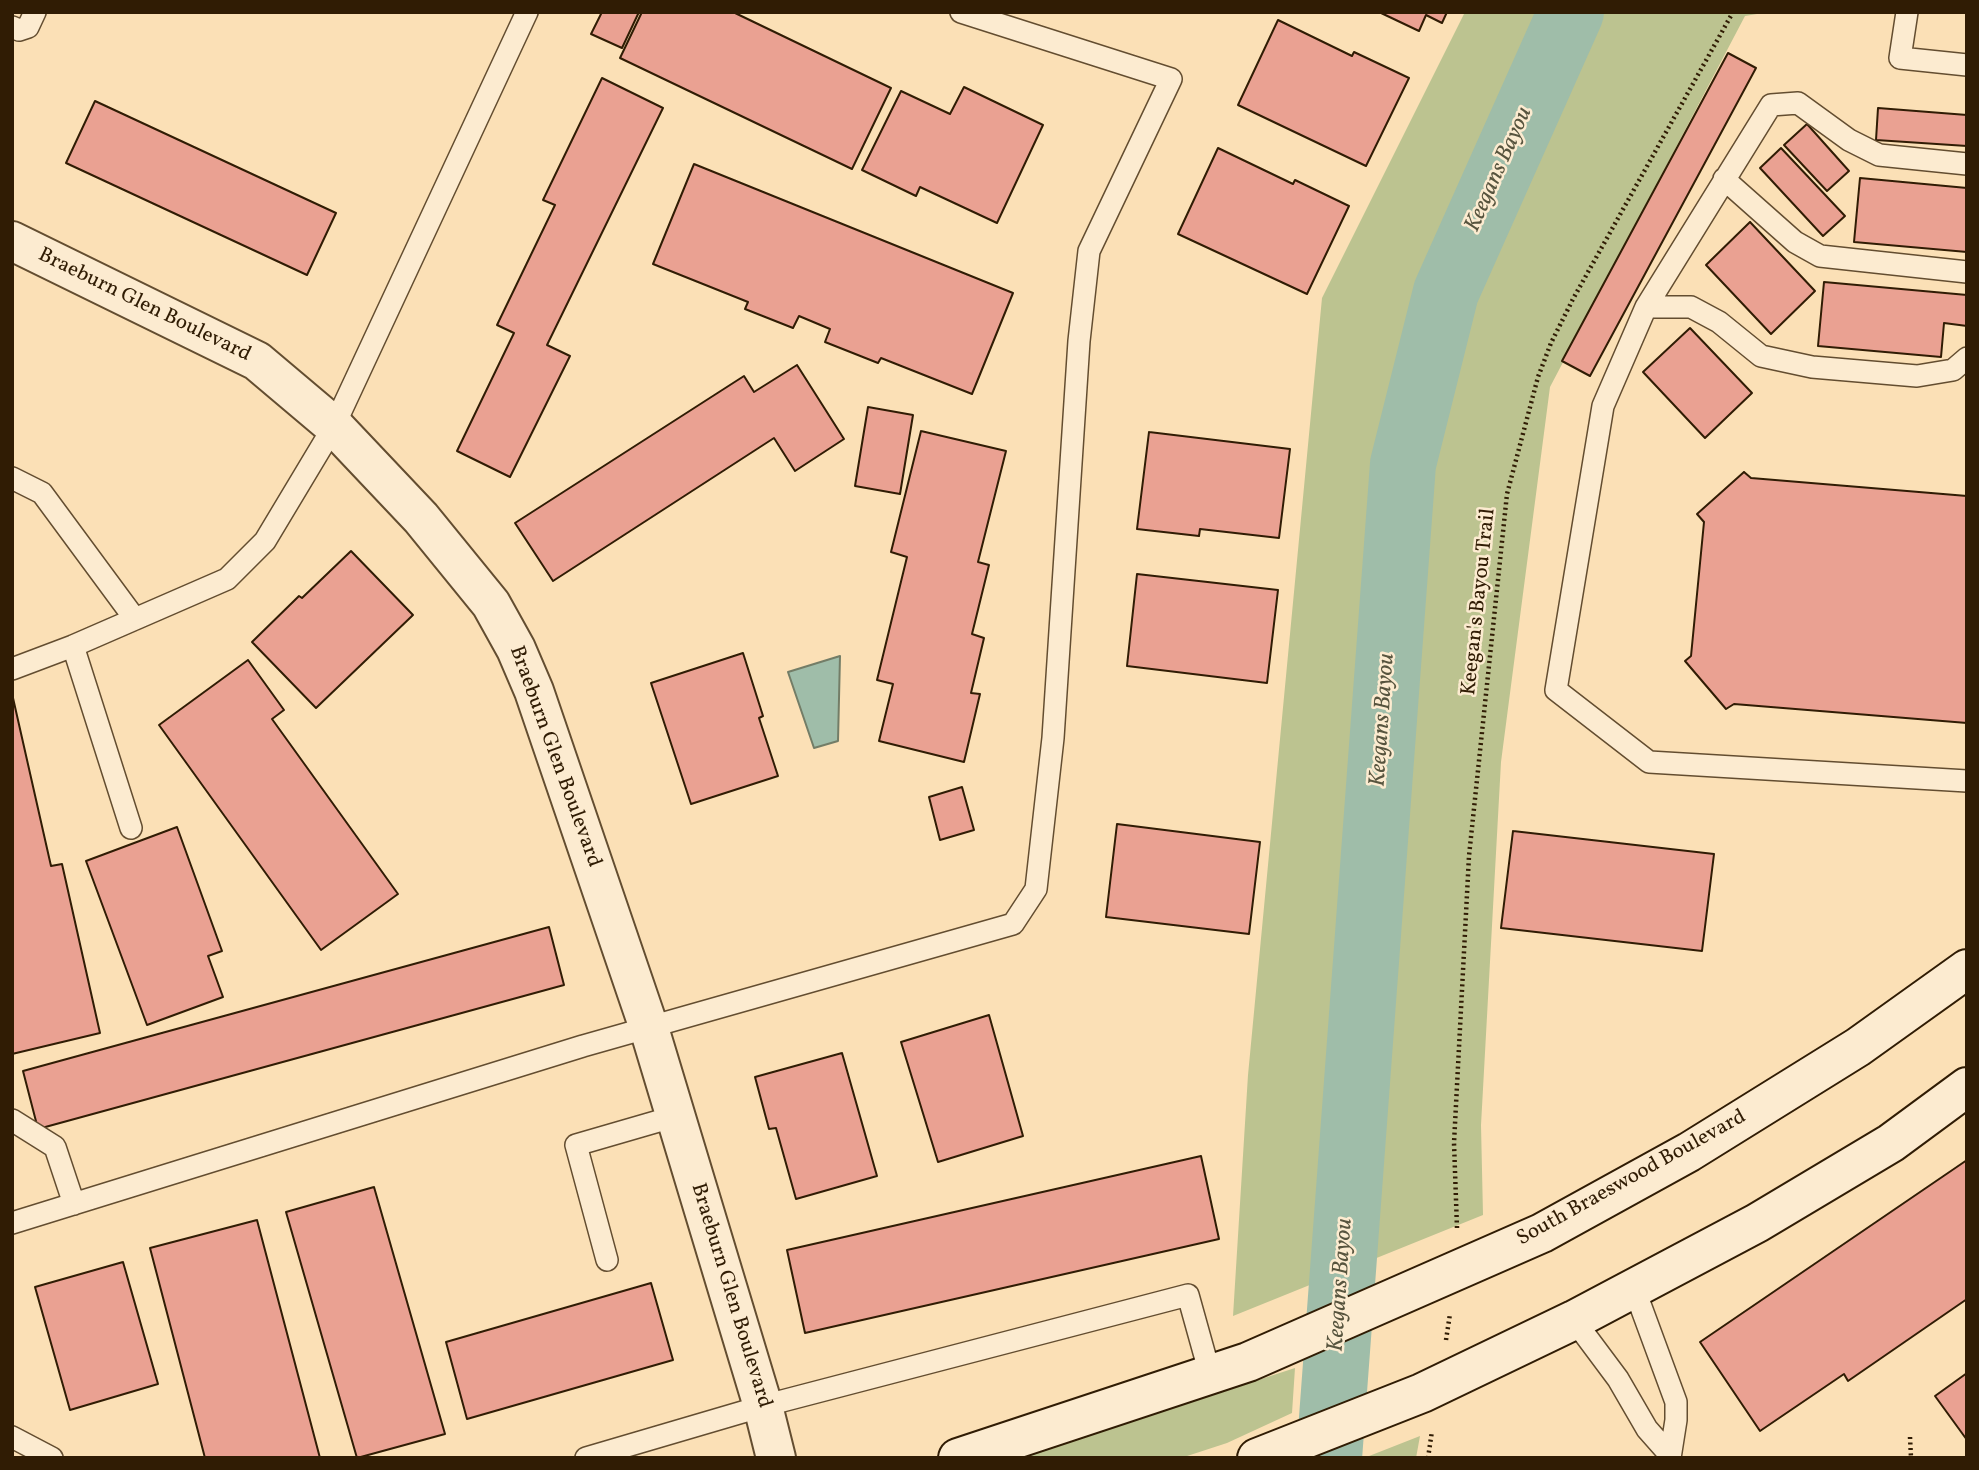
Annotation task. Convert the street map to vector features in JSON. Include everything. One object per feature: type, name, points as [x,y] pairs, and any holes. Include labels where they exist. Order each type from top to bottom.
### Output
[{"type":"main road","name":"Braeburn Glen Boulevard","points":[[12,241],[257,361],[334,426],[421,517],[491,604],[516,649],[534,691],[649,1028],[763,1406],[776,1458]]},
{"type":"main road","name":"South Braeswood Boulevard","points":[[958,1458],[1442,1295],[1542,1233],[1689,1152],[1858,1047],[1967,969]]},
{"type":"main road","points":[[1257,1458],[1422,1393],[1574,1320],[1757,1223],[1891,1143],[1967,1087]]},
{"type":"lane","points":[[12,27],[19,30],[28,27],[35,12]]},
{"type":"lane","points":[[12,669],[74,646],[227,579],[265,541],[334,426],[527,12]]},
{"type":"lane","points":[[12,1223],[583,1046],[1013,923],[1036,889],[1053,738],[1079,341],[1089,251],[1171,79],[984,16],[961,12]]},
{"type":"lane","points":[[1907,12],[1900,58],[1967,65]]},
{"type":"lane","points":[[1967,164],[1879,155],[1849,140],[1798,103],[1771,105],[1646,307],[1602,407],[1556,690],[1649,762],[1967,781]]},
{"type":"lane","points":[[1724,179],[1796,242],[1820,256],[1967,272]]},
{"type":"lane","points":[[1646,307],[1691,307],[1718,322],[1761,356],[1812,367],[1916,376],[1953,370],[1967,358]]},
{"type":"lane","points":[[12,478],[42,493],[135,618]]},
{"type":"lane","points":[[74,646],[131,828]]},
{"type":"lane","points":[[607,1260],[576,1145],[676,1116]]},
{"type":"lane","points":[[12,1120],[55,1147],[74,1204]]},
{"type":"lane","points":[[1634,1288],[1676,1402],[1670,1456]]},
{"type":"lane","points":[[586,1458],[641,1450],[763,1406],[1188,1295],[1210,1374]]},
{"type":"lane","points":[[1574,1320],[1618,1379],[1647,1429],[1670,1456]]},
{"type":"lane","points":[[12,1437],[52,1458]]},
{"type":"path","name":"Keegan's Bayou Trail","points":[[1458,1240],[1454,1143],[1469,856],[1507,494],[1538,377],[1551,343],[1733,12]]},
{"type":"path","points":[[1442,1295],[1444,1352]]},
{"type":"path","points":[[1910,1437],[1911,1458]]},
{"type":"green space","points":[[1465,12],[1769,12],[1745,16],[1550,387],[1501,762],[1481,1125],[1483,1215],[1233,1316],[1248,1075],[1322,298]]},
{"type":"green space","points":[[1295,1368],[1292,1413],[1227,1443],[1181,1458],[1019,1458]]},
{"type":"green space","points":[[1420,1436],[1416,1458],[1364,1458]]},
{"type":"shaded area","points":[[840,656],[838,741],[814,748],[788,672]]},
{"type":"building","points":[[602,12],[639,12],[622,48],[591,34]]},
{"type":"building","points":[[642,12],[733,12],[891,88],[852,169],[620,58]]},
{"type":"building","points":[[1379,12],[1447,12],[1442,23],[1426,15],[1419,31]]},
{"type":"building","points":[[1278,20],[1352,56],[1354,52],[1409,78],[1366,166],[1238,105]]},
{"type":"building","points":[[1728,53],[1756,68],[1590,376],[1562,361]]},
{"type":"building","points":[[602,78],[663,108],[547,345],[570,356],[510,477],[457,451],[514,333],[497,325],[555,205],[543,200]]},
{"type":"building","points":[[964,87],[1043,125],[997,223],[920,187],[916,196],[862,170],[901,91],[950,114]]},
{"type":"building","points":[[95,101],[336,213],[307,275],[66,163]]},
{"type":"building","points":[[1878,108],[1967,115],[1967,146],[1876,140]]},
{"type":"building","points":[[1807,124],[1849,171],[1827,191],[1784,145]]},
{"type":"building","points":[[1218,148],[1293,184],[1295,180],[1349,206],[1307,294],[1178,234]]},
{"type":"building","points":[[1781,148],[1845,216],[1823,236],[1760,168]]},
{"type":"building","points":[[694,164],[1013,293],[972,394],[881,358],[878,363],[825,342],[830,329],[799,316],[793,328],[745,309],[748,302],[653,264]]},
{"type":"building","points":[[1860,178],[1967,188],[1967,252],[1854,242]]},
{"type":"building","points":[[1750,222],[1815,291],[1771,334],[1706,265]]},
{"type":"building","points":[[1824,282],[1967,295],[1967,326],[1944,323],[1941,357],[1818,346]]},
{"type":"building","points":[[1690,328],[1752,393],[1705,438],[1643,372]]},
{"type":"building","points":[[797,365],[844,439],[795,471],[774,438],[553,581],[515,523],[744,376],[754,392]]},
{"type":"building","points":[[868,407],[913,415],[900,494],[855,486]]},
{"type":"building","points":[[921,431],[1006,451],[978,562],[989,565],[972,634],[984,638],[971,693],[980,694],[964,762],[879,741],[893,684],[877,680],[907,557],[891,552]]},
{"type":"building","points":[[1149,432],[1290,449],[1279,538],[1200,529],[1199,536],[1137,529]]},
{"type":"building","points":[[1744,472],[1751,478],[1967,496],[1967,723],[1734,704],[1726,709],[1685,661],[1691,656],[1704,522],[1697,514]]},
{"type":"building","points":[[351,551],[413,615],[316,708],[252,642]]},
{"type":"building","points":[[1137,574],[1278,590],[1267,683],[1127,666]]},
{"type":"building","points":[[743,653],[763,716],[759,718],[778,776],[691,804],[651,683]]},
{"type":"building","points":[[248,660],[284,710],[272,719],[398,894],[321,950],[159,725]]},
{"type":"building","points":[[13,698],[51,866],[62,864],[100,1033],[12,1054]]},
{"type":"building","points":[[962,787],[974,830],[940,840],[929,797]]},
{"type":"building","points":[[1117,824],[1260,842],[1249,934],[1106,917]]},
{"type":"building","points":[[177,827],[222,951],[208,956],[223,997],[147,1025],[86,861]]},
{"type":"building","points":[[1513,831],[1714,854],[1702,951],[1501,928]]},
{"type":"building","points":[[549,927],[564,985],[38,1129],[23,1071]]},
{"type":"building","points":[[989,1015],[1023,1136],[938,1162],[901,1042]]},
{"type":"building","points":[[842,1053],[877,1176],[796,1199],[776,1128],[769,1129],[755,1077]]},
{"type":"building","points":[[1201,1156],[1219,1239],[805,1333],[787,1250]]},
{"type":"building","points":[[1967,1160],[1967,1299],[1848,1381],[1844,1374],[1760,1431],[1700,1342]]},
{"type":"building","points":[[374,1187],[445,1434],[357,1458],[286,1212]]},
{"type":"building","points":[[257,1220],[320,1458],[205,1458],[150,1248]]},
{"type":"building","points":[[123,1262],[158,1384],[70,1410],[35,1287]]},
{"type":"building","points":[[651,1283],[673,1360],[467,1419],[446,1342]]},
{"type":"building","points":[[1967,1373],[1967,1440],[1935,1396]]},
{"type":"waterway","name":"Keegans Bayou","points":[[1329,1458],[1403,464],[1446,292],[1571,12]]}]
